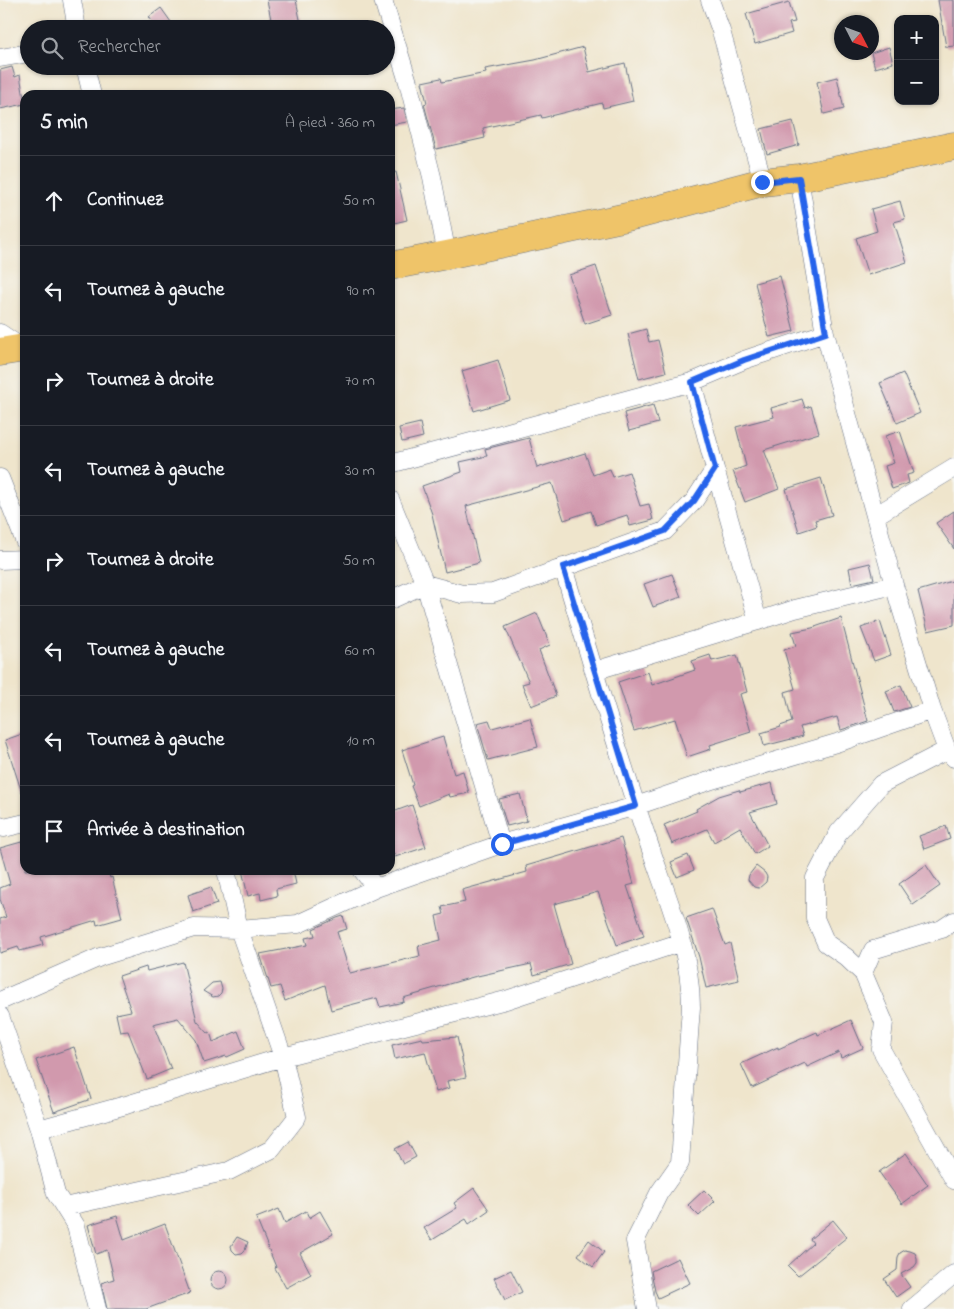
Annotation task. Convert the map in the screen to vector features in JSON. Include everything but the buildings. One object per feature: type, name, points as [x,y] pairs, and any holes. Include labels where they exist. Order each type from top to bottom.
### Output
[{"type":"main road","points":[[395,265],[641,214],[762,182],[799,178],[954,146]]},
{"type":"street","points":[[72,0],[75,20]]},
{"type":"street","points":[[383,0],[389,20]]},
{"type":"street","points":[[710,0],[762,182]]},
{"type":"street","points":[[395,39],[427,158],[447,255]]},
{"type":"street","points":[[0,58],[20,55]]},
{"type":"street","points":[[87,75],[91,90]]},
{"type":"street","points":[[799,178],[826,333],[894,585],[932,710],[951,754],[881,784],[839,832],[815,878],[815,918],[826,943],[846,957],[863,973],[884,1022],[881,1049],[954,1180]]},
{"type":"street","points":[[0,333],[16,349]]},
{"type":"street","points":[[395,463],[692,382],[744,360],[826,333]]},
{"type":"street","points":[[692,382],[758,621]]},
{"type":"street","points":[[875,516],[954,468]]},
{"type":"street","points":[[395,598],[425,584],[462,594],[493,592],[665,531],[694,501],[715,469]]},
{"type":"street","points":[[0,478],[20,529]]},
{"type":"street","points":[[395,511],[425,584],[502,844]]},
{"type":"street","points":[[0,560],[20,559]]},
{"type":"street","points":[[563,567],[636,806],[682,942],[691,985],[680,1163],[659,1193],[635,1241],[647,1309]]},
{"type":"street","points":[[594,671],[795,609],[894,585]]},
{"type":"street","points":[[0,1001],[100,957],[194,928],[238,929],[298,924],[376,888],[502,844],[636,806],[932,710]]},
{"type":"street","points":[[0,826],[4,828],[20,824]]},
{"type":"street","points":[[64,1207],[229,1171],[272,1149],[297,1117],[283,1057],[238,929],[227,875]]},
{"type":"street","points":[[366,875],[376,888]]},
{"type":"street","points":[[863,973],[873,950],[942,929],[954,921]]},
{"type":"street","points":[[39,1129],[126,1105],[283,1057],[506,1000],[682,942]]},
{"type":"street","points":[[0,1016],[39,1129],[56,1194],[76,1226],[96,1309]]},
{"type":"street","points":[[912,1309],[954,1274]]},
{"type":"route","points":[[502,844],[636,806],[563,567],[665,531],[694,501],[715,469],[692,382],[744,360],[826,333],[799,178],[762,182]]}]
